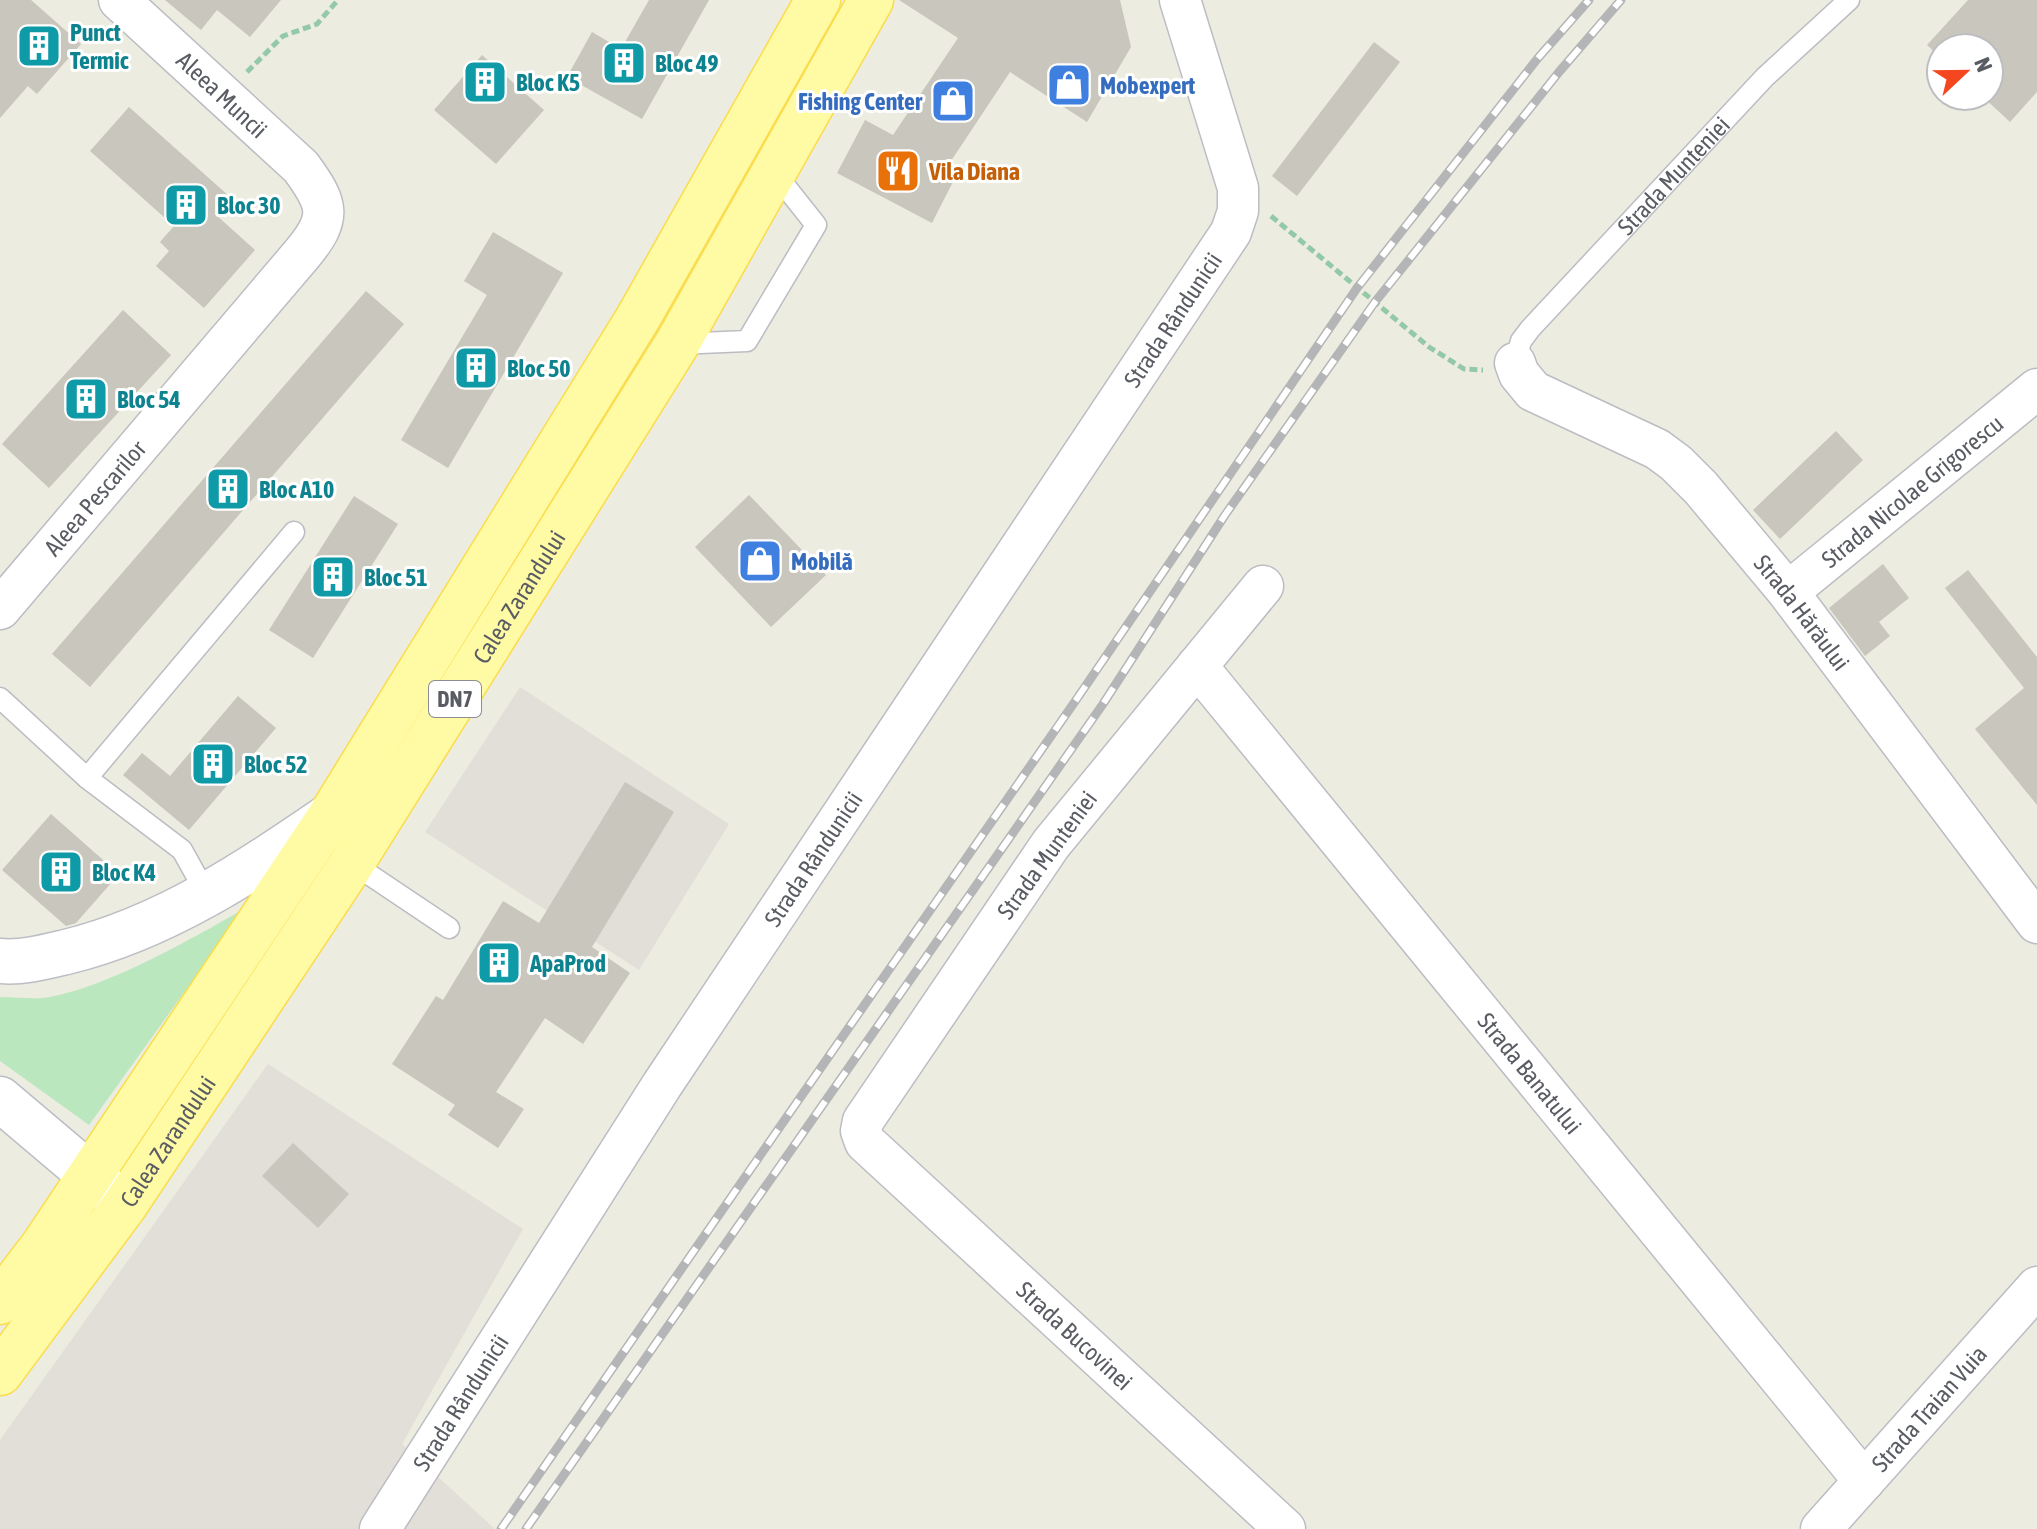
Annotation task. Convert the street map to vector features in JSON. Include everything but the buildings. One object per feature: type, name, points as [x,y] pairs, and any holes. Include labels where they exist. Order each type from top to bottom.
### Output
[{"type":"main road","name":"Calea Zarandului","points":[[0,1302],[43,1246],[331,815],[638,318],[818,0]]},
{"type":"main road","name":"Calea Zarandului","points":[[0,1373],[125,1205],[352,863],[677,344],[871,0]]},
{"type":"street","name":"Aleea Muncii","points":[[119,0],[301,167],[320,194]]},
{"type":"street","points":[[1180,0],[1238,188]]},
{"type":"street","name":"Strada Rândunicii","points":[[380,1529],[662,1085],[1231,232],[1238,211],[1238,188]]},
{"type":"street","name":"Aleea Pescarilor","points":[[0,609],[318,235],[324,214],[320,194]]},
{"type":"street","name":"Strada Hărăului","points":[[1515,363],[1519,374],[1533,391],[1625,432],[1676,463],[1701,488],[1788,592],[2037,923]]},
{"type":"street","name":"Strada Nicolae Grigorescu","points":[[1788,592],[2037,389]]},
{"type":"street","name":"Strada Munteniei","points":[[865,1142],[861,1131],[863,1121],[1051,844],[1263,586]]},
{"type":"street","name":"Strada Banatului","points":[[1197,666],[1864,1481]]},
{"type":"street","points":[[0,961],[40,958],[127,933],[207,895],[331,815]]},
{"type":"street","points":[[0,1099],[125,1205]]},
{"type":"street","name":"Strada Bucovinei","points":[[865,1142],[1285,1529]]},
{"type":"street","name":"Strada Traian Vuia","points":[[1821,1529],[2037,1287]]},
{"type":"lane","name":"Strada Munteniei","points":[[1515,363],[1521,341],[1540,317],[1765,77],[1849,0]]},
{"type":"lane","points":[[677,344],[747,341],[816,225],[774,172]]},
{"type":"lane","points":[[87,778],[294,532]]},
{"type":"lane","points":[[0,698],[87,778],[182,850],[207,895]]},
{"type":"lane","points":[[352,863],[449,928]]},
{"type":"path","points":[[224,96],[283,36],[317,24],[338,0]]},
{"type":"path","points":[[1238,188],[1455,365],[1476,372],[1515,363]]},
{"type":"shaded area","points":[[520,687],[729,824],[639,970],[425,832]]},
{"type":"shaded area","points":[[268,1064],[523,1229],[402,1444],[495,1529],[0,1529],[0,1440]]},
{"type":"green space","points":[[244,909],[89,1125],[0,1061],[0,997],[43,998],[92,985],[146,962]]},
{"type":"railway","points":[[501,1529],[1076,700],[1357,288],[1538,58],[1589,0]]},
{"type":"railway","points":[[526,1529],[1103,704],[1225,515],[1375,302],[1559,72],[1621,0]]},
{"type":"place","name":"Punct Termic","points":[[39,46]]},
{"type":"place","name":"Bloc 49","points":[[624,63]]},
{"type":"place","name":"Bloc K5","points":[[485,82]]},
{"type":"place","name":"Mobexpert","points":[[1069,85]]},
{"type":"place","name":"Fishing Center","points":[[953,101]]},
{"type":"place","name":"Vila Diana","points":[[898,171]]},
{"type":"place","name":"Bloc 30","points":[[186,205]]},
{"type":"place","name":"Bloc 50","points":[[476,368]]},
{"type":"place","name":"Bloc 54","points":[[86,399]]},
{"type":"place","name":"Bloc A10","points":[[228,489]]},
{"type":"place","name":"Mobilă","points":[[760,561]]},
{"type":"place","name":"Bloc 51","points":[[333,577]]},
{"type":"place","name":"Bloc 52","points":[[213,764]]},
{"type":"place","name":"Bloc K4","points":[[61,872]]},
{"type":"place","name":"ApaProd","points":[[499,963]]}]
